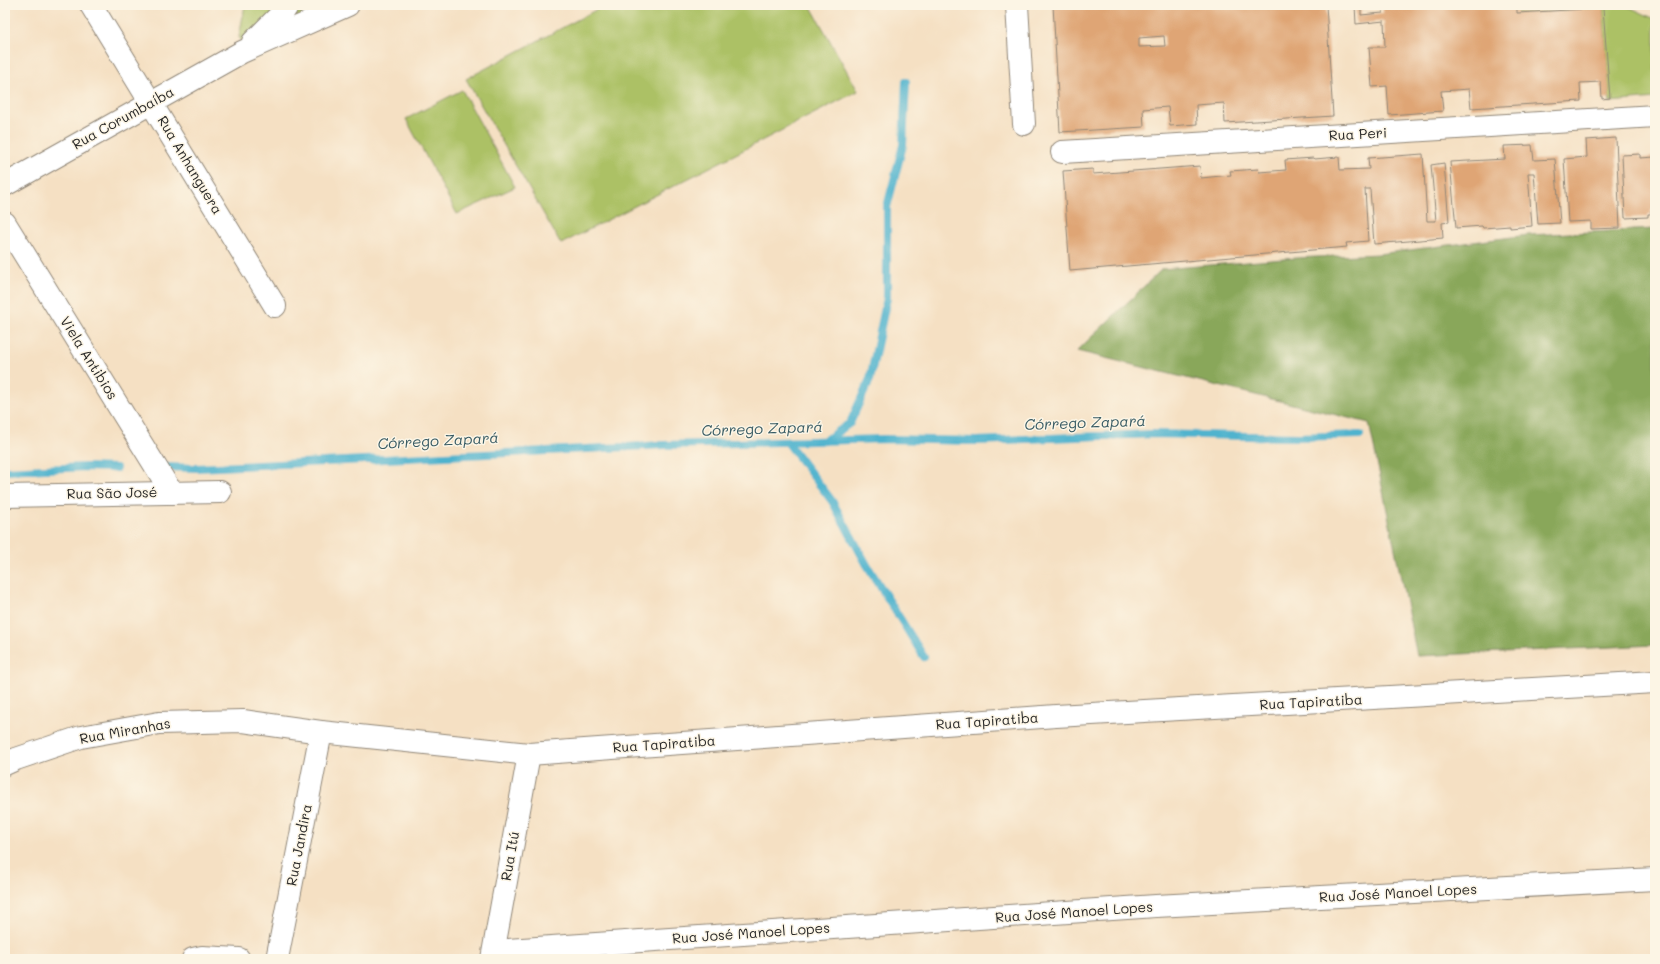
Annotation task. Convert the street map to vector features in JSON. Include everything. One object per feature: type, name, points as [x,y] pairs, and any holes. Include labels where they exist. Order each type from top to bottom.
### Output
[{"type":"street","name":"Rua Anhanguera","points":[[91,5],[276,306]]},
{"type":"street","points":[[242,52],[284,11],[288,5]]},
{"type":"street","points":[[242,52],[348,5]]},
{"type":"street","points":[[1017,5],[1024,124]]},
{"type":"street","name":"Rua Corumbaíba","points":[[5,185],[242,52]]},
{"type":"street","name":"Rua Peri","points":[[1062,152],[1655,116]]},
{"type":"street","name":"Viela Antibios","points":[[5,222],[172,493]]},
{"type":"street","name":"Rua São José","points":[[5,496],[220,492]]},
{"type":"street","name":"Rua Tapiratiba","points":[[321,732],[529,754],[1056,716],[1655,682]]},
{"type":"street","name":"Rua Miranhas","points":[[5,764],[81,737],[159,723],[243,721],[321,732]]},
{"type":"street","name":"Rua Jandira","points":[[277,959],[321,732]]},
{"type":"street","name":"Rua Itú","points":[[493,955],[529,754]]},
{"type":"street","name":"Rua José Manoel Lopes","points":[[493,955],[1156,906],[1655,879]]},
{"type":"street","points":[[193,959],[202,957],[239,959]]},
{"type":"green space","points":[[245,5],[325,5],[243,44],[239,37]]},
{"type":"green space","points":[[605,5],[810,5],[858,91],[561,244],[466,79]]},
{"type":"green space","points":[[1517,5],[1625,5],[1655,19],[1655,98],[1610,102],[1603,8],[1517,13]]},
{"type":"green space","points":[[462,90],[515,187],[457,214],[406,119]]},
{"type":"green space","points":[[1655,229],[1655,645],[1417,656],[1369,423],[1077,351],[1162,269],[1296,258],[1378,254],[1528,235]]},
{"type":"building","points":[[1053,5],[1326,5],[1333,116],[1225,123],[1224,103],[1196,105],[1197,124],[1170,126],[1168,107],[1143,109],[1144,127],[1060,132]],"holes":[[[1164,36],[1165,46],[1139,47],[1139,38]]]},
{"type":"building","points":[[1355,5],[1361,5],[1361,15],[1383,13],[1383,5],[1517,5],[1517,13],[1603,8],[1610,98],[1602,99],[1601,82],[1580,83],[1581,101],[1471,108],[1469,89],[1441,91],[1443,111],[1389,115],[1387,86],[1372,87],[1369,47],[1385,47],[1384,21],[1356,24]]},
{"type":"building","points":[[1616,138],[1620,228],[1591,229],[1591,221],[1568,222],[1564,159],[1587,157],[1586,140]]},
{"type":"building","points":[[1532,145],[1534,160],[1555,159],[1560,223],[1538,224],[1534,173],[1528,173],[1532,226],[1510,228],[1510,226],[1483,228],[1482,226],[1456,228],[1450,162],[1505,159],[1504,146]]},
{"type":"building","points":[[1423,154],[1427,221],[1436,221],[1431,165],[1444,163],[1449,222],[1442,223],[1443,238],[1374,244],[1370,189],[1365,189],[1368,241],[1346,243],[1347,247],[1070,271],[1063,171],[1093,169],[1093,174],[1200,166],[1201,178],[1231,175],[1230,171],[1258,169],[1259,172],[1286,170],[1285,160],[1313,158],[1339,157],[1340,170],[1369,169],[1368,158]]},
{"type":"building","points":[[1640,154],[1640,158],[1655,157],[1655,210],[1651,210],[1651,214],[1648,214],[1648,217],[1625,218],[1622,155]]},
{"type":"waterway","points":[[825,441],[850,423],[870,379],[887,298],[887,207],[903,145],[906,82]]},
{"type":"waterway","name":"Córrego Zapará","points":[[164,467],[196,468],[665,445],[885,439],[976,441],[1153,434],[1298,437],[1360,435]]},
{"type":"waterway","points":[[788,443],[832,501],[867,565],[924,657]]},
{"type":"waterway","name":"Córrego Zapará","points":[[5,471],[85,467],[116,468]]}]
